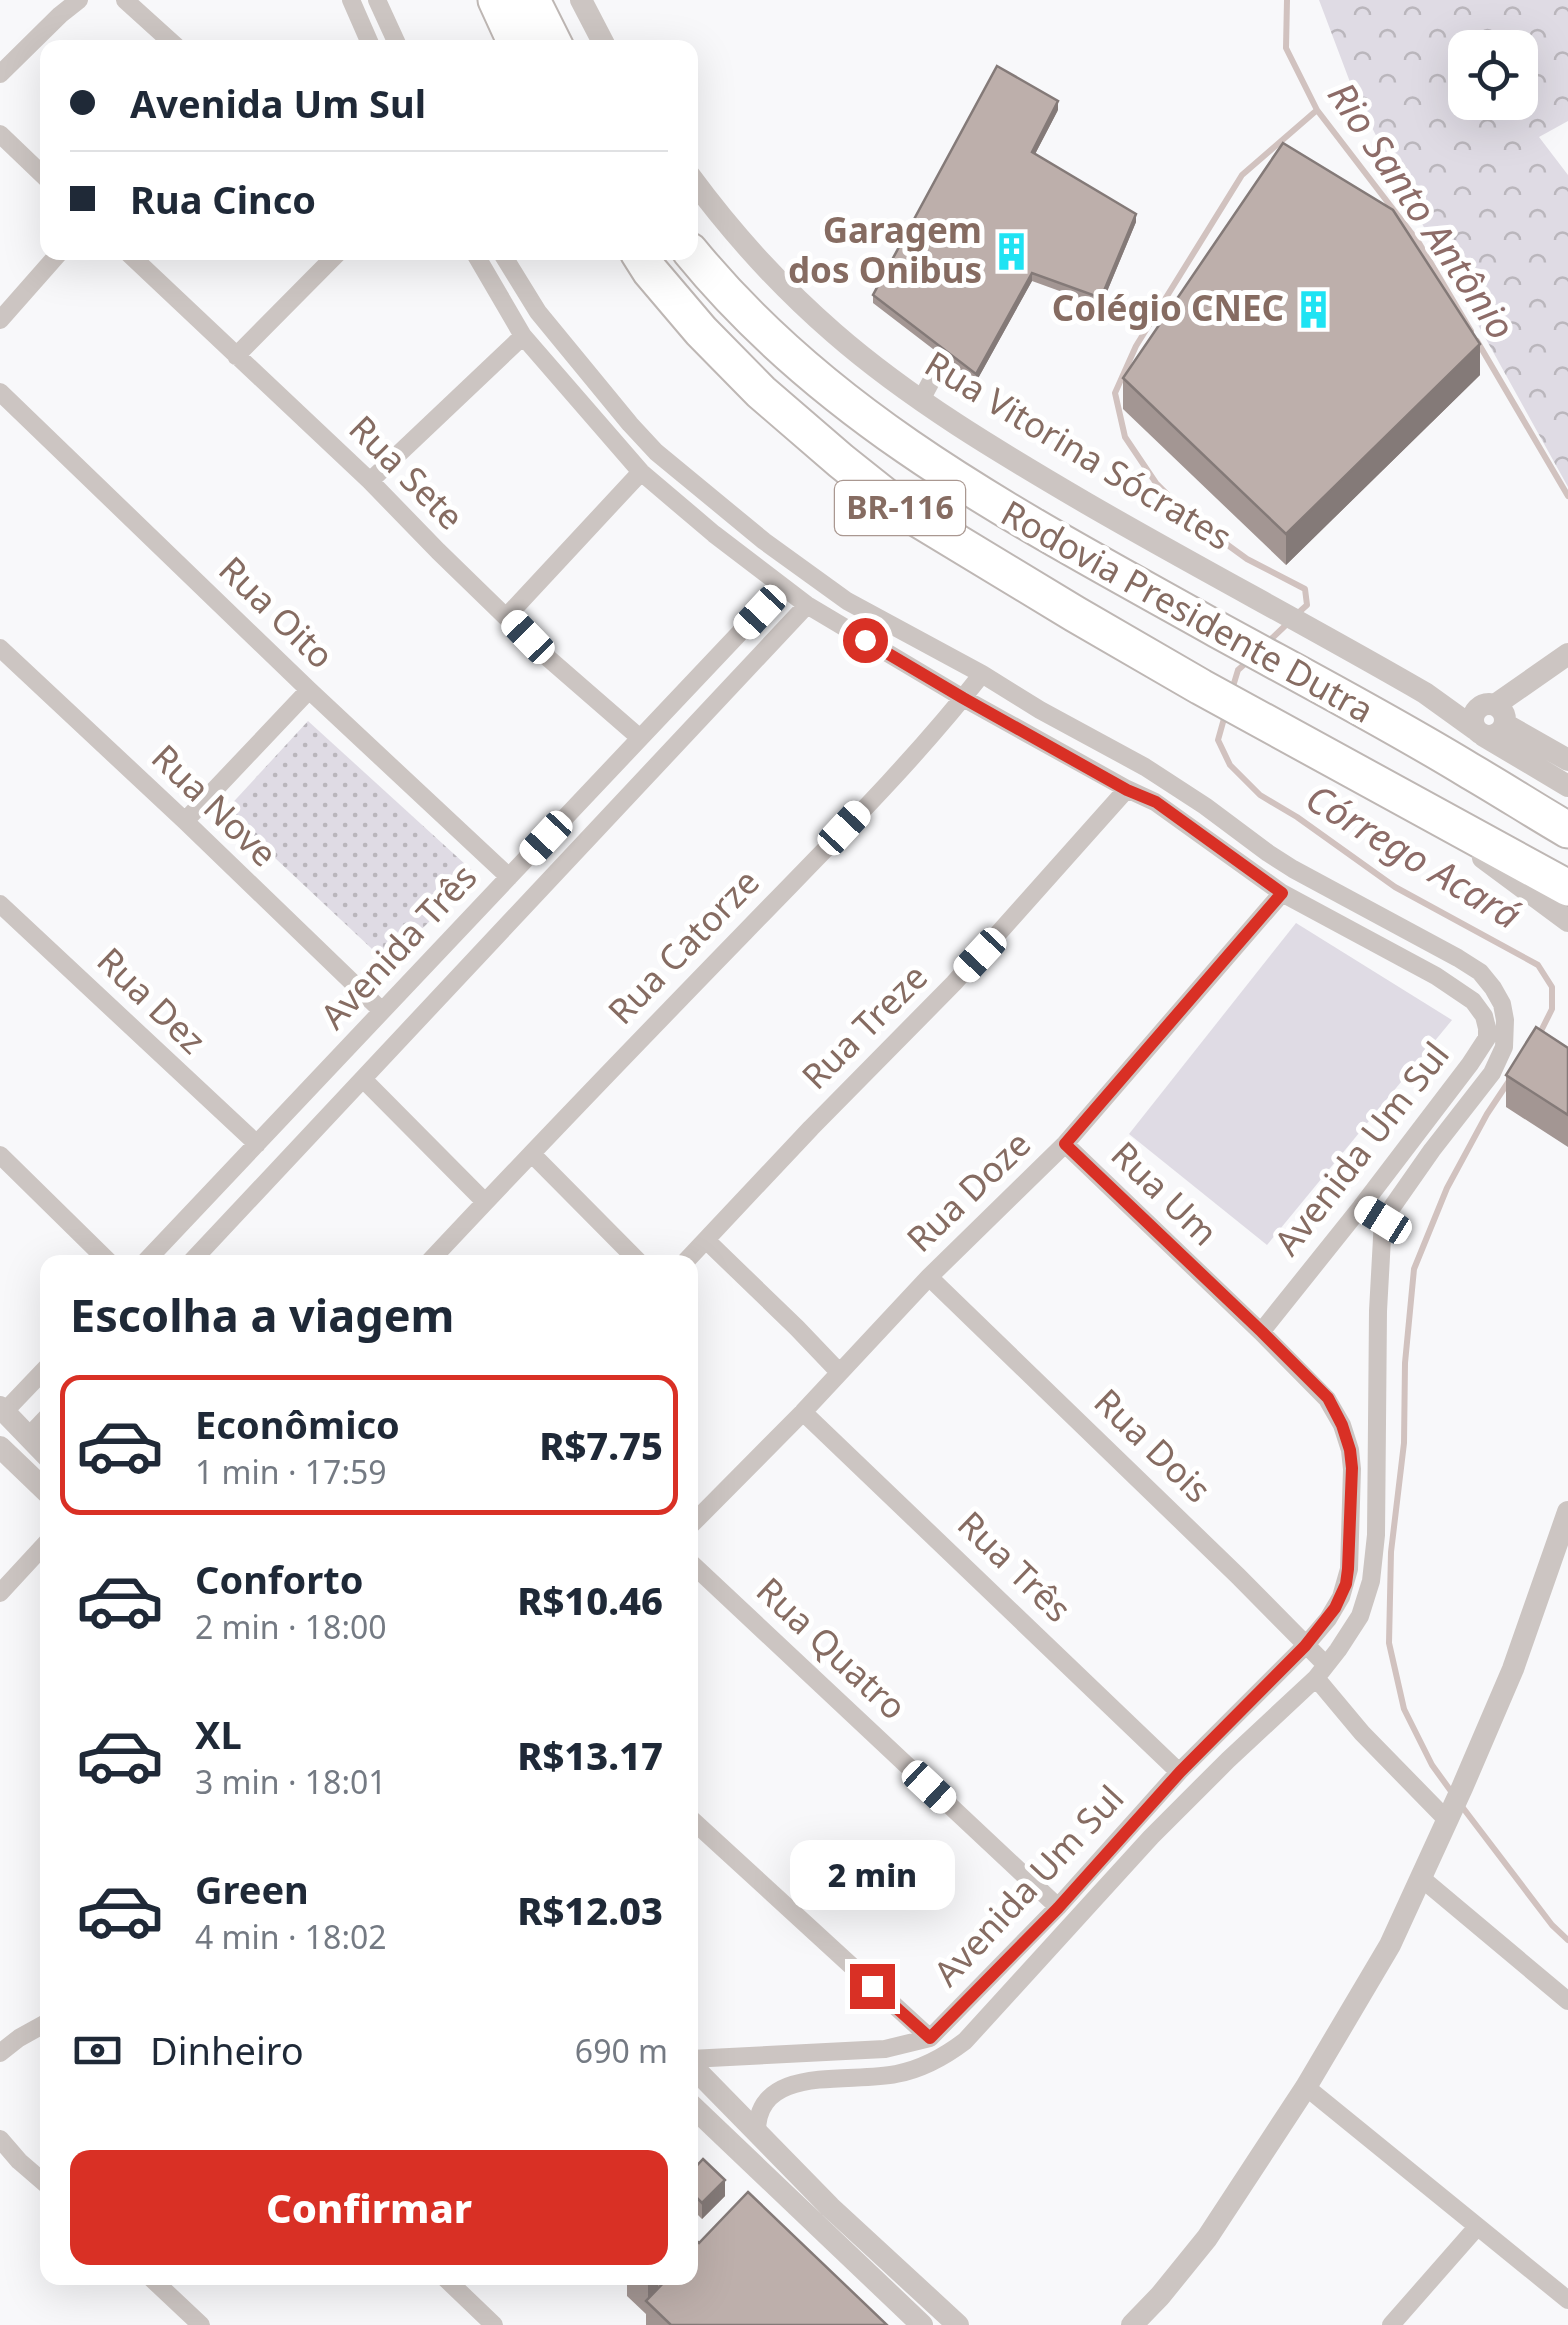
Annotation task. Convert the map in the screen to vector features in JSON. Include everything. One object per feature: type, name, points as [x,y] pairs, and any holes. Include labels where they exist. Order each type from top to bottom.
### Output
[{"type":"highway","points":[[496,0],[514,40]]},
{"type":"highway","points":[[532,0],[552,40]]},
{"type":"highway","name":"Rodovia Presidente Dutra","points":[[643,260],[700,330],[761,392],[900,508],[1229,702],[1568,888]]},
{"type":"highway","name":"Rodovia Presidente Dutra","points":[[698,260],[786,352],[846,402],[956,481],[1044,534],[1470,770],[1568,830]]},
{"type":"street","points":[[0,74],[79,0]]},
{"type":"street","points":[[125,0],[169,40]]},
{"type":"street","points":[[351,0],[369,40]]},
{"type":"street","points":[[581,0],[602,40]]},
{"type":"street","points":[[362,25],[381,8],[396,40]]},
{"type":"street","points":[[0,134],[40,172]]},
{"type":"street","name":"Rua Vitorina Sócrates","points":[[698,187],[714,209],[834,334],[998,452],[1425,693],[1493,715]]},
{"type":"street","points":[[0,320],[53,260]]},
{"type":"street","name":"Rua Sete","points":[[136,260],[370,481],[548,658],[640,738]]},
{"type":"street","points":[[236,356],[331,260]]},
{"type":"street","name":"Avenida Um Sul","points":[[479,260],[523,336],[642,472],[782,588],[963,698],[1127,790],[1156,802],[1282,893],[1436,976],[1474,1001],[1487,1028],[1487,1038],[1480,1050],[1262,1332],[1328,1398],[1348,1438],[1352,1468],[1348,1569],[1340,1598],[1328,1619],[1180,1772],[1058,1908],[930,2038],[885,2049],[698,2061]]},
{"type":"street","name":"Avenida Um Sul","points":[[505,260],[538,312],[656,452],[802,570],[847,601],[1145,767],[1293,869],[1480,972],[1502,1004],[1505,1020],[1499,1061],[1383,1220],[1376,1536],[1367,1598],[1350,1632],[1321,1671],[1095,1896],[951,2052],[891,2076],[817,2080],[779,2089],[762,2106],[757,2133]]},
{"type":"street","points":[[370,481],[523,336]]},
{"type":"street","points":[[921,400],[944,358]]},
{"type":"street","points":[[582,404],[600,390]]},
{"type":"street","name":"Rua Oito","points":[[0,392],[509,877]]},
{"type":"street","points":[[507,616],[642,472]]},
{"type":"street","points":[[714,534],[736,517]]},
{"type":"street","name":"Avenida Três","points":[[152,1255],[782,588]]},
{"type":"street","name":"Avenida Três","points":[[199,1255],[807,605]]},
{"type":"street","points":[[888,652],[904,633]]},
{"type":"street","name":"Rua Nove","points":[[0,648],[382,1012]]},
{"type":"street","points":[[1493,715],[1568,654]]},
{"type":"street","name":"Rua Catorze","points":[[436,1255],[820,855],[982,674]]},
{"type":"street","points":[[692,684],[717,702]]},
{"type":"street","points":[[185,821],[309,690]]},
{"type":"street","points":[[1028,733],[1040,710]]},
{"type":"street","points":[[1493,715],[1568,760]]},
{"type":"street","points":[[1493,715],[1568,786]]},
{"type":"street","name":"Rua Treze","points":[[692,1255],[954,983],[1127,790]]},
{"type":"street","points":[[1395,794],[1568,920]]},
{"type":"street","points":[[565,818],[588,840]]},
{"type":"street","name":"Rua Doze","points":[[698,1518],[929,1277],[1065,1144],[1282,893]]},
{"type":"street","name":"Rua Dez","points":[[0,904],[256,1144]]},
{"type":"street","points":[[461,928],[487,947]]},
{"type":"street","points":[[363,1080],[485,1202]]},
{"type":"street","points":[[300,1098],[324,1121]]},
{"type":"street","name":"Rua Um","points":[[1065,1144],[1262,1332]]},
{"type":"street","points":[[532,1154],[632,1255]]},
{"type":"street","points":[[0,1155],[102,1255]]},
{"type":"street","points":[[1361,1207],[1383,1220]]},
{"type":"street","points":[[182,1223],[208,1245]]},
{"type":"street","points":[[706,1240],[839,1372]]},
{"type":"street","name":"Rua Dois","points":[[929,1277],[1211,1549],[1305,1646],[1362,1733],[1455,1803]]},
{"type":"street","points":[[40,1374],[2,1411],[40,1449]]},
{"type":"street","name":"Rua Três","points":[[803,1412],[1180,1772]]},
{"type":"street","points":[[29,1436],[40,1424]]},
{"type":"street","points":[[0,1447],[40,1486]]},
{"type":"street","points":[[28,1476],[40,1464]]},
{"type":"street","points":[[1132,2325],[1207,2238],[1306,2088],[1390,1944],[1513,1669],[1568,1512]]},
{"type":"street","points":[[1350,1534],[1376,1536]]},
{"type":"street","points":[[0,1594],[40,1550]]},
{"type":"street","name":"Rua Quatro","points":[[698,1570],[1058,1908]]},
{"type":"street","points":[[1256,1694],[1277,1715]]},
{"type":"street","points":[[698,1825],[930,2038]]},
{"type":"street","points":[[1420,1877],[1568,2001]]},
{"type":"street","points":[[1082,1882],[1095,1896]]},
{"type":"street","points":[[1000,1966],[1019,1982]]},
{"type":"street","points":[[0,2053],[40,2027]]},
{"type":"street","points":[[885,2049],[891,2076]]},
{"type":"street","points":[[698,2070],[792,2169],[958,2325]]},
{"type":"street","points":[[1306,2088],[1568,2300]]},
{"type":"street","points":[[698,2112],[922,2325]]},
{"type":"street","points":[[0,2139],[40,2179]]},
{"type":"street","points":[[775,2187],[792,2169]]},
{"type":"street","points":[[1392,2325],[1477,2227]]},
{"type":"street","points":[[158,2285],[201,2325]]},
{"type":"street","points":[[452,2285],[494,2325]]},
{"type":"green space","points":[[1319,0],[1568,0],[1568,121],[1539,137],[1568,175],[1568,487],[1405,193],[1353,90]]},
{"type":"green space","points":[[308,721],[477,875],[387,963],[225,811]]},
{"type":"green space","points":[[1296,923],[1452,1020],[1267,1245],[1129,1134]]},
{"type":"building","name":"Garagem dos Onibus","points":[[997,66],[1058,101],[1032,152],[1136,214],[1101,298],[1032,273],[976,374],[873,295]]},
{"type":"building","name":"Colégio CNEC","points":[[1283,143],[1393,210],[1480,344],[1286,534],[1123,378]]},
{"type":"building","points":[[1536,1027],[1568,1048],[1568,1115],[1506,1075]]},
{"type":"building","points":[[703,2159],[725,2180],[702,2203],[698,2199],[698,2164]]},
{"type":"building","points":[[748,2192],[887,2325],[671,2325],[646,2301],[661,2285],[698,2285],[699,2243]]},
{"type":"waterway","name":"Rio Santo Antônio","points":[[1287,0],[1286,48],[1317,110],[1419,243],[1471,331]]},
{"type":"waterway","name":"Córrego Acará","points":[[1297,614],[1307,605],[1305,589],[1247,559],[1192,519],[1156,483],[1125,437],[1115,393],[1136,346],[1242,175],[1317,110]]},
{"type":"waterway","name":"Rio Santo Antônio","points":[[1477,341],[1568,496]]},
{"type":"waterway","name":"Córrego Acará","points":[[1268,642],[1288,623]]},
{"type":"waterway","name":"Córrego Acará","points":[[1231,693],[1238,670],[1248,661]]},
{"type":"waterway","name":"Córrego Acará","points":[[1225,715],[1218,740],[1230,765],[1260,795],[1395,887],[1538,965],[1552,987],[1552,1009],[1538,1037]]},
{"type":"waterway","name":"Córrego Acará","points":[[1453,1794],[1432,1765],[1404,1709],[1389,1643],[1391,1552],[1404,1443],[1405,1363],[1414,1269],[1447,1188],[1509,1081]]},
{"type":"waterway","name":"Córrego Acará","points":[[1460,1804],[1552,1925],[1568,1940]]},
{"type":"place","name":"Garagem dos Onibus","points":[[1012,251]]},
{"type":"place","name":"Colégio CNEC","points":[[1314,309]]},
{"type":"route","points":[[865,640],[1127,790],[1156,802],[1282,893],[1065,1144],[1328,1398],[1348,1438],[1352,1468],[1346,1584],[1328,1619],[1305,1646],[1180,1772],[1058,1908],[930,2038],[872,1986]]}]
